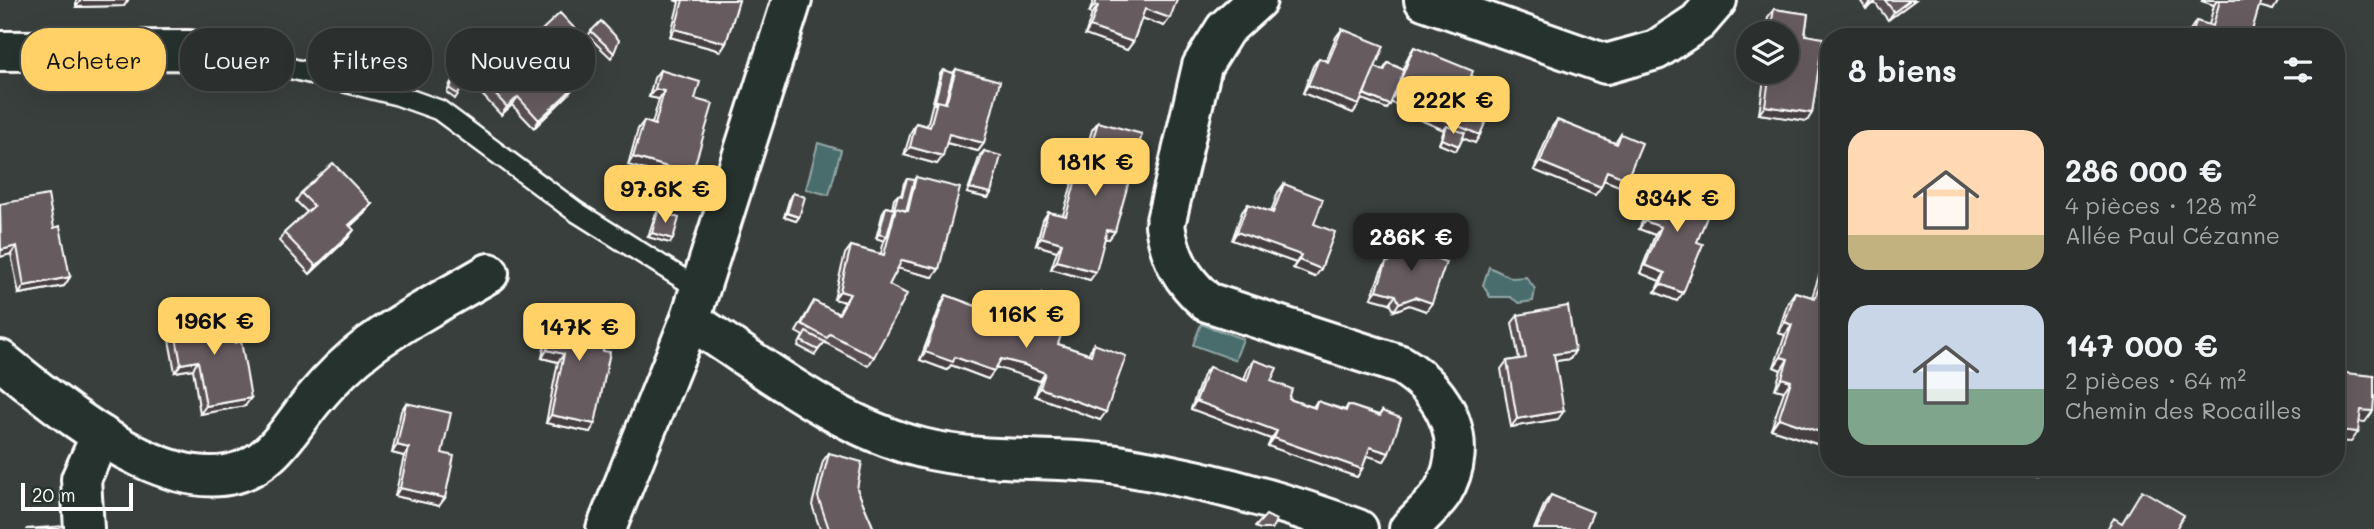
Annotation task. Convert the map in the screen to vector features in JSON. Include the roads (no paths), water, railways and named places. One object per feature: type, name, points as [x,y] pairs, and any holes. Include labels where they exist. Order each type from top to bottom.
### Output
[{"type":"street","points":[[606,529],[695,305],[792,0]]},
{"type":"street","points":[[1257,0],[1225,29],[1202,66],[1165,225],[1168,247],[1186,284],[1207,302],[1401,365],[1421,377],[1437,394],[1454,431],[1453,464],[1441,493],[1409,529]]},
{"type":"street","points":[[1424,0],[1606,64],[1656,50],[1698,22],[1717,0]]},
{"type":"street","points":[[0,51],[180,50]]},
{"type":"street","points":[[0,360],[101,435],[188,476],[226,477],[254,467],[271,453],[314,398],[369,345],[489,273]]},
{"type":"street","points":[[695,305],[851,422],[921,448],[995,459],[1116,465],[1277,499],[1359,529]]},
{"type":"street","points":[[84,529],[81,479],[101,435]]},
{"type":"lane","points":[[294,69],[397,95],[439,110],[576,211],[695,305]]},
{"type":"water","points":[[818,143],[841,150],[829,195],[806,189]]},
{"type":"water","points":[[1489,267],[1512,278],[1526,277],[1535,289],[1533,301],[1519,303],[1510,297],[1490,297],[1483,285]]},
{"type":"water","points":[[1201,324],[1243,339],[1235,360],[1193,345]]}]
